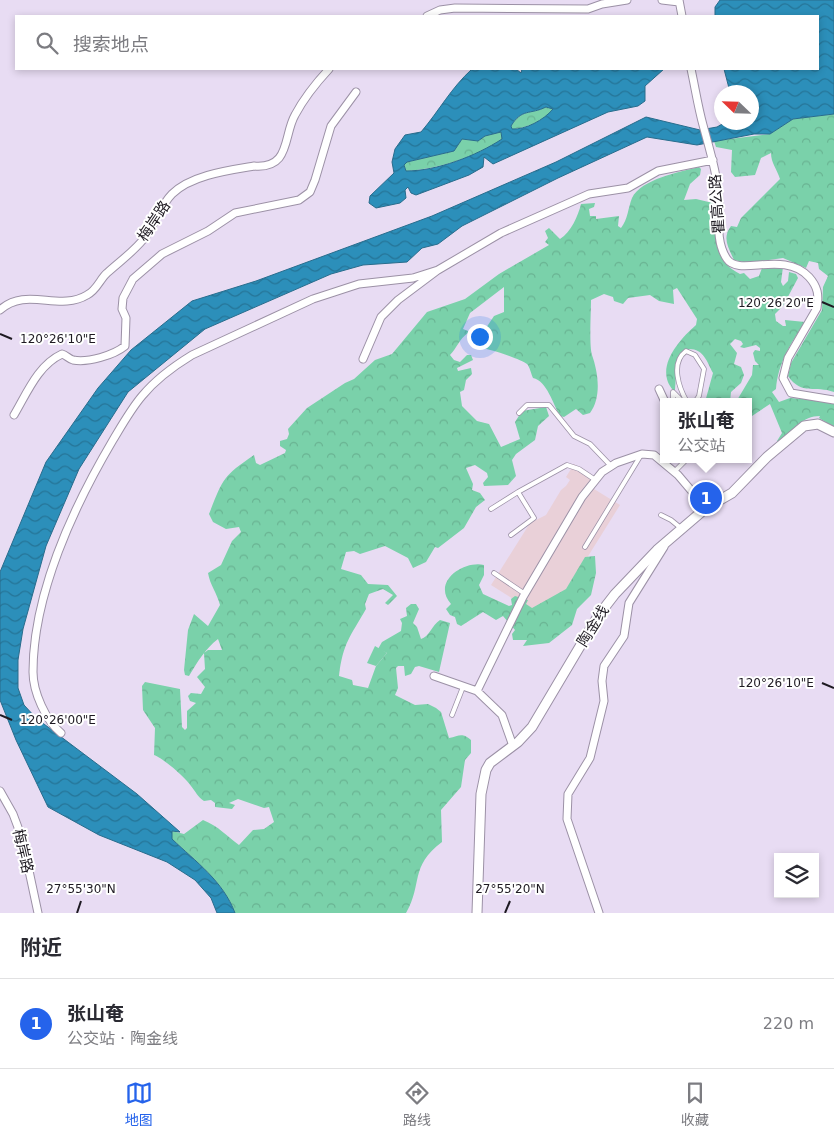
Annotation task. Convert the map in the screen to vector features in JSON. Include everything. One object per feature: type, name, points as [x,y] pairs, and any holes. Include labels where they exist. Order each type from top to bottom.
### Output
[{"type":"street","points":[[429,15],[440,10],[455,8],[588,9],[602,4],[627,0]]},
{"type":"street","points":[[662,0],[679,1],[682,15]]},
{"type":"street","name":"梅岸路","points":[[0,310],[12,302],[28,298],[66,302],[87,296],[100,284],[104,275],[137,247],[173,193],[207,174],[262,166],[276,161],[284,152],[294,117],[316,82],[328,70]]},
{"type":"street","name":"瞿高公路","points":[[692,70],[702,123],[711,151],[718,184],[719,236],[721,246],[730,262],[748,266],[782,263],[804,272],[815,284],[818,292],[817,308],[788,358],[783,378],[791,393],[800,396],[834,400]]},
{"type":"street","points":[[14,415],[40,371],[58,356],[62,354],[72,360],[85,360],[118,352],[125,346],[126,318],[122,309],[123,298],[133,279],[162,254],[208,232],[235,213],[285,205],[300,200],[310,192],[331,126],[356,92]]},
{"type":"street","points":[[363,359],[381,316],[398,300],[438,270],[501,233],[589,194],[628,188],[658,171],[713,160]]},
{"type":"street","points":[[61,733],[46,714],[34,684],[35,637],[64,536],[98,465],[142,397],[174,366],[192,355],[297,306],[359,284],[413,278],[438,270]]},
{"type":"street","points":[[659,388],[663,398]]},
{"type":"street","name":"陶金线","points":[[477,913],[481,804],[486,770],[490,763],[532,727],[598,616],[615,594],[667,542],[706,508],[732,493],[767,457],[804,426],[818,424],[834,432]]},
{"type":"street","points":[[477,691],[525,594],[594,479],[611,466],[642,454],[660,456]]},
{"type":"street","points":[[667,463],[706,508]]},
{"type":"street","points":[[599,913],[567,819],[568,794],[590,758],[604,701],[602,681],[604,666],[624,636],[629,603],[667,542]]},
{"type":"street","points":[[434,676],[477,691],[502,715],[512,746]]},
{"type":"street","name":"梅岸路","points":[[0,791],[13,814],[22,838],[38,913]]},
{"type":"lane","points":[[685,398],[678,383],[677,367],[682,354],[686,351],[695,355],[704,369],[698,398]]},
{"type":"lane","points":[[673,398],[673,392],[679,398]]},
{"type":"lane","points":[[518,412],[527,405],[549,405],[574,436],[590,444],[611,466]]},
{"type":"lane","points":[[585,547],[642,454]]},
{"type":"lane","points":[[674,472],[683,463]]},
{"type":"lane","points":[[490,510],[567,465],[580,469],[594,479]]},
{"type":"lane","points":[[699,499],[707,483],[716,487]]},
{"type":"lane","points":[[511,535],[534,518],[518,492]]},
{"type":"lane","points":[[661,515],[682,529]]},
{"type":"lane","points":[[494,573],[525,594]]},
{"type":"lane","points":[[452,715],[463,687]]},
{"type":"shaded area","points":[[574,464],[599,480],[594,489],[620,505],[567,590],[532,611],[491,585],[530,523],[546,515],[561,490],[566,486],[570,480],[566,477]]},
{"type":"green space","points":[[546,107],[553,109],[540,120],[512,129],[511,126],[515,120],[523,114]]},
{"type":"green space","points":[[834,114],[834,392],[798,386],[788,376],[791,363],[822,310],[823,287],[828,276],[819,269],[818,263],[809,261],[806,268],[783,258],[748,263],[734,260],[727,243],[728,230],[731,226],[737,227],[741,218],[780,179],[771,153],[761,158],[755,175],[735,177],[731,172],[732,150],[716,147],[714,141],[770,134],[793,119]]},
{"type":"green space","points":[[501,132],[503,139],[469,157],[431,168],[406,171],[404,165],[407,162],[454,151],[462,139],[478,141],[485,136]]},
{"type":"green space","points":[[699,167],[701,169],[700,175],[690,184],[684,200],[696,199],[713,203],[719,252],[730,268],[740,274],[744,273],[750,279],[759,276],[762,268],[783,267],[781,282],[783,286],[788,281],[789,272],[796,274],[798,278],[783,306],[775,314],[776,321],[783,326],[786,326],[785,320],[805,322],[786,354],[779,371],[776,389],[772,392],[779,402],[790,398],[828,401],[834,404],[834,427],[819,418],[820,416],[808,418],[798,424],[781,441],[777,441],[782,433],[770,404],[752,416],[752,398],[738,398],[752,375],[753,365],[759,365],[755,361],[753,353],[755,350],[760,351],[760,348],[756,345],[740,347],[743,344],[735,339],[730,344],[737,353],[734,364],[741,367],[744,375],[741,383],[731,392],[730,398],[706,398],[713,373],[702,354],[689,349],[677,368],[675,390],[673,390],[668,382],[667,364],[676,346],[696,325],[697,319],[677,288],[673,290],[674,304],[659,301],[650,295],[628,298],[623,304],[614,301],[613,297],[604,294],[591,300],[591,344],[598,384],[594,407],[590,413],[583,415],[576,409],[564,417],[560,416],[546,388],[533,378],[527,364],[501,353],[475,347],[474,340],[487,334],[486,328],[494,316],[504,312],[504,287],[470,313],[463,329],[468,331],[468,333],[450,355],[454,360],[460,362],[467,355],[471,355],[473,360],[457,368],[458,371],[471,368],[472,374],[466,380],[464,390],[460,392],[462,406],[477,421],[489,424],[501,447],[520,439],[515,422],[522,411],[546,407],[549,416],[538,426],[535,440],[516,454],[512,460],[516,476],[508,485],[484,486],[483,483],[488,477],[487,473],[475,465],[466,468],[473,484],[472,490],[480,493],[485,500],[476,507],[464,528],[438,548],[435,547],[426,562],[413,568],[408,558],[385,546],[360,554],[354,551],[346,552],[341,569],[361,575],[368,584],[388,585],[397,596],[388,605],[385,603],[393,595],[383,589],[369,594],[365,604],[366,609],[348,641],[339,676],[352,680],[353,685],[368,688],[376,666],[387,653],[378,649],[382,642],[401,631],[402,623],[400,619],[407,616],[406,608],[411,604],[416,604],[419,609],[413,623],[417,627],[421,639],[440,620],[450,623],[439,672],[419,666],[415,667],[411,674],[405,676],[404,666],[396,668],[398,688],[395,695],[415,705],[428,704],[436,708],[441,712],[449,738],[463,735],[471,740],[471,753],[465,760],[461,787],[441,810],[442,842],[425,860],[406,913],[235,913],[216,882],[172,839],[172,831],[184,834],[203,820],[218,828],[239,845],[253,830],[264,829],[274,822],[269,807],[264,808],[238,799],[229,803],[235,805],[232,809],[215,807],[215,803],[211,800],[204,801],[179,773],[154,755],[155,728],[143,710],[142,686],[145,682],[180,689],[182,727],[185,730],[187,728],[187,711],[196,703],[190,701],[188,696],[191,693],[201,694],[205,687],[197,677],[205,669],[204,653],[189,676],[185,675],[188,630],[194,614],[208,626],[220,605],[208,573],[221,565],[232,541],[241,532],[239,527],[226,529],[213,522],[209,514],[217,493],[229,474],[254,455],[256,463],[260,465],[285,453],[286,450],[280,446],[280,441],[287,439],[288,429],[307,408],[354,379],[375,360],[392,354],[427,312],[465,299],[499,274],[549,245],[545,242],[548,238],[545,231],[549,228],[560,239],[574,223],[581,204],[595,203],[594,207],[589,209],[590,216],[596,216],[596,219],[619,216],[618,226],[621,228],[627,217],[632,198],[637,191],[662,177]],"holes":[[[218,639],[222,650],[208,650],[204,653]]]},
{"type":"green space","points":[[595,556],[596,573],[591,595],[577,609],[572,625],[549,643],[523,646],[527,640],[513,640],[512,634],[515,630],[503,616],[496,620],[483,612],[461,626],[457,624],[455,617],[450,615],[446,609],[451,604],[446,596],[445,588],[448,580],[460,569],[468,566],[484,565],[484,575],[479,585],[483,594],[509,606],[512,605],[511,599],[515,596],[528,600],[526,604],[532,608],[566,589],[585,557]]},
{"type":"green space","points":[[375,646],[387,653],[376,666],[367,663]]},
{"type":"water","points":[[720,0],[834,0],[834,114],[793,119],[770,134],[754,134],[697,145],[647,137],[558,178],[462,226],[438,244],[422,248],[407,262],[363,265],[331,274],[205,329],[128,392],[79,469],[46,546],[23,629],[18,660],[18,688],[24,705],[36,718],[137,794],[180,832],[172,831],[172,839],[216,882],[235,913],[217,913],[211,898],[195,880],[167,862],[99,835],[48,807],[16,740],[0,700],[0,572],[46,462],[98,388],[131,350],[192,301],[256,281],[432,216],[556,162],[646,117],[700,130],[714,128],[714,130],[759,130],[759,85],[728,85],[724,70],[819,70],[819,15],[715,15],[715,7]]},
{"type":"water","points":[[471,70],[517,70],[521,73],[522,70],[663,70],[645,86],[645,101],[638,106],[608,112],[493,164],[484,157],[483,167],[469,175],[416,195],[411,193],[408,187],[405,190],[406,198],[400,203],[376,208],[369,203],[370,196],[394,173],[392,162],[395,149],[405,135],[421,132],[451,92]],"holes":[[[546,107],[553,109],[540,120],[528,126],[512,129],[511,126],[515,120],[523,114]],[[501,132],[502,139],[468,157],[443,165],[406,171],[404,165],[407,162],[454,151],[462,139],[478,141],[485,136]]]},
{"type":"place","name":"张山奄","points":[[706,498]]}]
